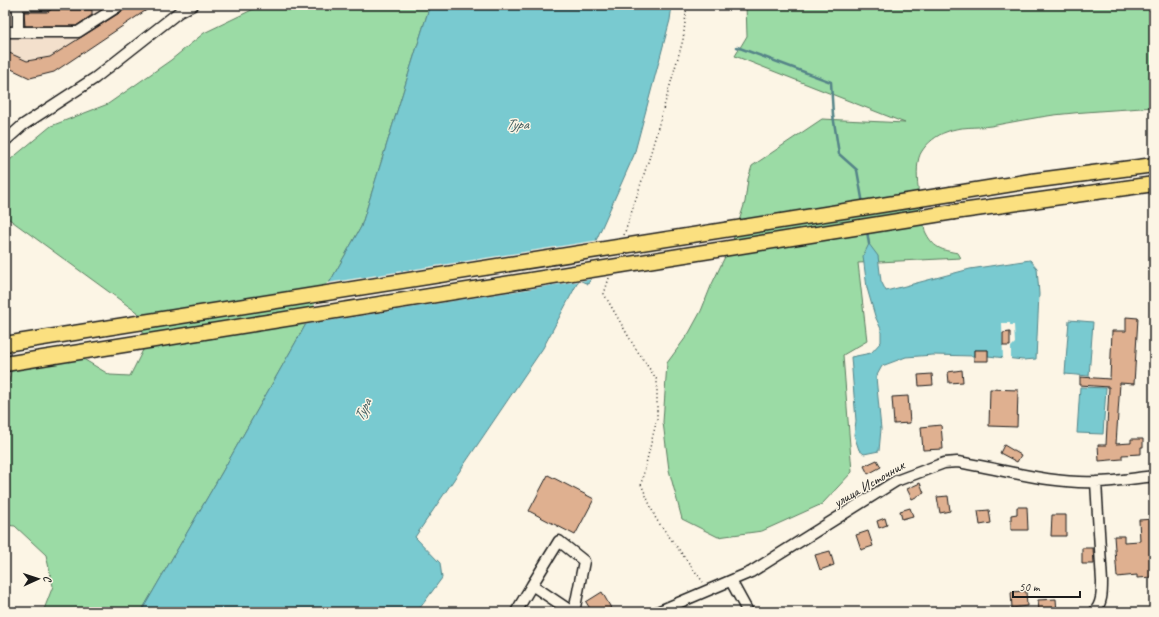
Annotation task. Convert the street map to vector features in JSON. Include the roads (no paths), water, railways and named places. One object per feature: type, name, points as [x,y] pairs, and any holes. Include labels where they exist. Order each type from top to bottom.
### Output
[{"type":"highway","points":[[5,344],[1031,181],[1154,165]]},
{"type":"highway","points":[[5,364],[954,212],[1128,188],[1154,186]]},
{"type":"street","points":[[6,5],[47,5]]},
{"type":"street","points":[[18,5],[18,32]]},
{"type":"street","points":[[5,32],[78,32],[120,5]]},
{"type":"street","points":[[5,141],[23,125],[95,78],[179,12],[193,5]]},
{"type":"street","name":"улица Источник","points":[[657,612],[751,572],[896,482],[944,463],[957,462],[1037,478],[1096,482],[1154,476]]},
{"type":"street","points":[[1094,612],[1102,597],[1096,482]]},
{"type":"street","points":[[516,612],[532,585],[559,541],[584,561],[573,612],[532,585]]},
{"type":"street","points":[[730,581],[748,612]]},
{"type":"water","name":"Тура","points":[[430,5],[672,5],[670,20],[634,155],[586,263],[597,267],[588,284],[579,280],[543,348],[415,537],[440,563],[442,578],[417,612],[141,612],[361,227]]},
{"type":"water","points":[[869,244],[878,256],[881,281],[886,291],[970,269],[1030,260],[1037,268],[1039,294],[1036,359],[1023,360],[988,356],[988,350],[974,350],[974,356],[933,355],[906,357],[882,366],[876,377],[881,429],[879,451],[864,454],[859,450],[854,435],[856,421],[851,357],[871,353],[881,342],[881,329],[875,316],[867,288],[863,256]]},
{"type":"water","points":[[1069,320],[1093,322],[1089,376],[1065,374]]},
{"type":"water","points":[[1080,387],[1106,388],[1103,434],[1077,433]]},
{"type":"waterway","points":[[737,47],[831,82],[833,115],[839,154],[857,170],[863,204]]},
{"type":"waterway","points":[[867,231],[869,244]]}]
